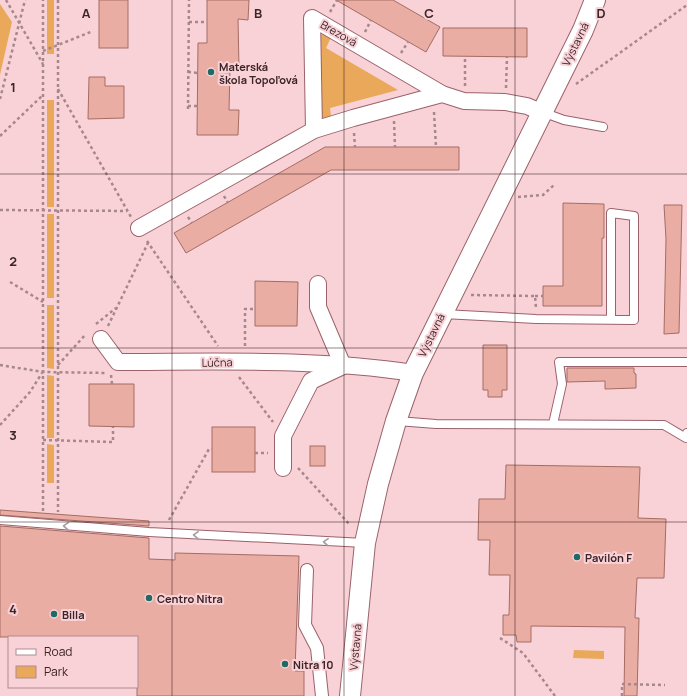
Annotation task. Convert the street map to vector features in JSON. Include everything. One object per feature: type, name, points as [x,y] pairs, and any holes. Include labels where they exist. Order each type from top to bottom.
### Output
[{"type":"street","name":"Výstavná","points":[[350,696],[365,543],[378,484],[396,421],[413,373],[541,112],[583,30],[596,0]]},
{"type":"street","name":"Brezová","points":[[314,130],[312,18],[438,95],[464,100],[505,102],[527,106],[541,112]]},
{"type":"street","points":[[140,228],[314,130],[438,95]]},
{"type":"street","points":[[283,468],[283,443],[311,381],[343,366],[318,306],[318,284]]},
{"type":"street","name":"Lúčna","points":[[101,339],[118,362],[245,362],[343,366],[413,373]]},
{"type":"street","points":[[307,570],[305,625],[317,648],[322,696]]},
{"type":"lane","points":[[541,112],[564,120],[603,127]]},
{"type":"lane","points":[[442,314],[536,319],[634,320],[634,216],[611,213],[611,319]]},
{"type":"lane","points":[[553,424],[562,384],[559,362],[687,362]]},
{"type":"lane","points":[[396,421],[436,424],[664,425],[686,438],[687,433]]},
{"type":"lane","points":[[0,520],[157,532],[365,543]]},
{"type":"path","points":[[6,0],[43,65]]},
{"type":"path","points":[[0,99],[25,0]]},
{"type":"path","points":[[42,511],[43,0]]},
{"type":"path","points":[[58,0],[58,512]]},
{"type":"path","points":[[189,0],[188,107],[198,106]]},
{"type":"path","points":[[575,85],[687,5]]},
{"type":"path","points":[[189,22],[207,22]]},
{"type":"path","points":[[43,52],[93,31]]},
{"type":"path","points":[[464,100],[465,56]]},
{"type":"path","points":[[505,102],[506,57]]},
{"type":"path","points":[[188,72],[198,72]]},
{"type":"path","points":[[58,89],[127,211],[140,228]]},
{"type":"path","points":[[436,147],[438,95]]},
{"type":"path","points":[[0,136],[43,96]]},
{"type":"path","points":[[394,107],[395,147]]},
{"type":"path","points":[[512,197],[543,195],[554,185]]},
{"type":"path","points":[[0,210],[127,211]]},
{"type":"path","points":[[101,339],[148,242],[283,443],[350,525]]},
{"type":"path","points":[[10,282],[43,302]]},
{"type":"path","points":[[464,295],[543,296]]},
{"type":"path","points":[[536,296],[536,319]]},
{"type":"path","points":[[245,362],[245,309],[255,309]]},
{"type":"path","points":[[0,365],[43,372],[111,373],[112,384]]},
{"type":"path","points":[[0,425],[25,397],[43,372]]},
{"type":"path","points":[[42,440],[113,442],[113,427]]},
{"type":"path","points":[[169,520],[209,449],[212,449]]},
{"type":"path","points":[[500,638],[523,653],[555,696]]},
{"type":"path","points":[[622,696],[622,684],[665,685]]},
{"type":"green space","points":[[47,0],[54,0],[54,54],[47,54]]},
{"type":"green space","points":[[0,4],[12,22],[0,75]]},
{"type":"green space","points":[[326,31],[333,33],[326,48],[398,90],[330,108],[332,125],[324,122],[319,116],[317,43],[321,35]]},
{"type":"green space","points":[[47,100],[54,100],[54,207],[47,207]]},
{"type":"green space","points":[[47,214],[54,214],[54,298],[47,298]]},
{"type":"green space","points":[[47,305],[54,305],[54,369],[47,368]]},
{"type":"green space","points":[[47,375],[54,376],[54,438],[47,438]]},
{"type":"green space","points":[[47,444],[54,445],[54,483],[47,483]]},
{"type":"green space","points":[[574,650],[604,651],[604,659],[573,658]]},
{"type":"building","points":[[99,0],[128,0],[128,48],[99,48]]},
{"type":"building","points":[[207,0],[249,0],[248,20],[238,19],[239,69],[230,69],[229,110],[239,110],[238,135],[197,135],[198,43],[207,43]]},
{"type":"building","points":[[336,0],[393,0],[440,27],[426,52]]},
{"type":"building","points":[[443,28],[527,28],[527,57],[443,56]]},
{"type":"building","points":[[89,77],[105,77],[105,86],[124,86],[124,118],[88,119]]},
{"type":"building","points":[[325,147],[459,147],[459,170],[331,170],[186,253],[174,233]]},
{"type":"building","points":[[563,203],[604,204],[604,238],[602,238],[602,306],[543,306],[543,286],[563,286]]},
{"type":"building","points":[[664,205],[682,205],[679,333],[664,334],[666,239]]},
{"type":"building","points":[[255,281],[298,282],[297,326],[255,326]]},
{"type":"building","points":[[483,345],[507,345],[507,390],[502,390],[502,397],[488,397],[488,390],[483,390]]},
{"type":"building","points":[[567,368],[634,368],[634,373],[636,374],[636,388],[605,389],[605,381],[567,382]]},
{"type":"building","points":[[89,384],[134,384],[134,427],[89,426]]},
{"type":"building","points":[[212,427],[255,427],[255,472],[212,472]]},
{"type":"building","points":[[310,446],[325,446],[325,466],[310,466]]},
{"type":"building","name":"Pavilón F","points":[[506,465],[640,467],[638,518],[666,519],[664,578],[637,578],[635,618],[639,618],[637,696],[624,696],[625,627],[531,626],[531,642],[517,642],[516,635],[503,635],[503,615],[509,615],[510,575],[489,575],[490,540],[478,540],[479,499],[505,499]]},
{"type":"building","points":[[0,510],[149,521],[149,526],[0,515]]},
{"type":"building","name":"Centro Nitra","points":[[0,526],[149,538],[149,559],[175,560],[175,553],[299,556],[295,671],[304,671],[304,696],[137,696],[138,636],[0,637]]},
{"type":"place","name":"Materská škola Topoľová","points":[[211,72]]},
{"type":"place","name":"Pavilón F","points":[[577,557]]},
{"type":"place","name":"Centro Nitra","points":[[149,598]]},
{"type":"place","name":"Billa","points":[[54,614]]},
{"type":"place","name":"Nitra 10","points":[[285,664]]}]
